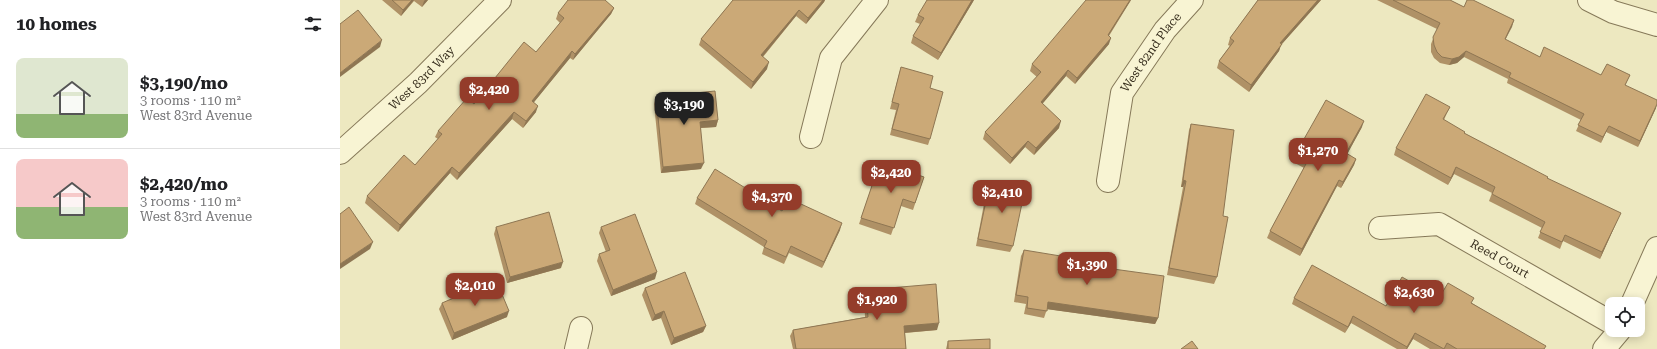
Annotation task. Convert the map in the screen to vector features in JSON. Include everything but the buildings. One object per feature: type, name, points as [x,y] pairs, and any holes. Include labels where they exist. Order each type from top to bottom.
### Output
[{"type":"street","name":"West 83rd Way","points":[[340,153],[418,83],[500,0]]},
{"type":"street","points":[[811,137],[831,58],[877,0]]},
{"type":"street","name":"West 82nd Place","points":[[1108,181],[1122,93],[1165,30],[1192,0]]},
{"type":"street","points":[[1589,0],[1613,12],[1657,25]]},
{"type":"street","name":"Reed Court","points":[[1380,228],[1439,224],[1605,319]]},
{"type":"street","points":[[1635,297],[1657,248]]},
{"type":"street","points":[[576,349],[581,328]]},
{"type":"street","points":[[1604,349],[1615,337]]},
{"type":"street","points":[[1616,349],[1619,337]]}]
